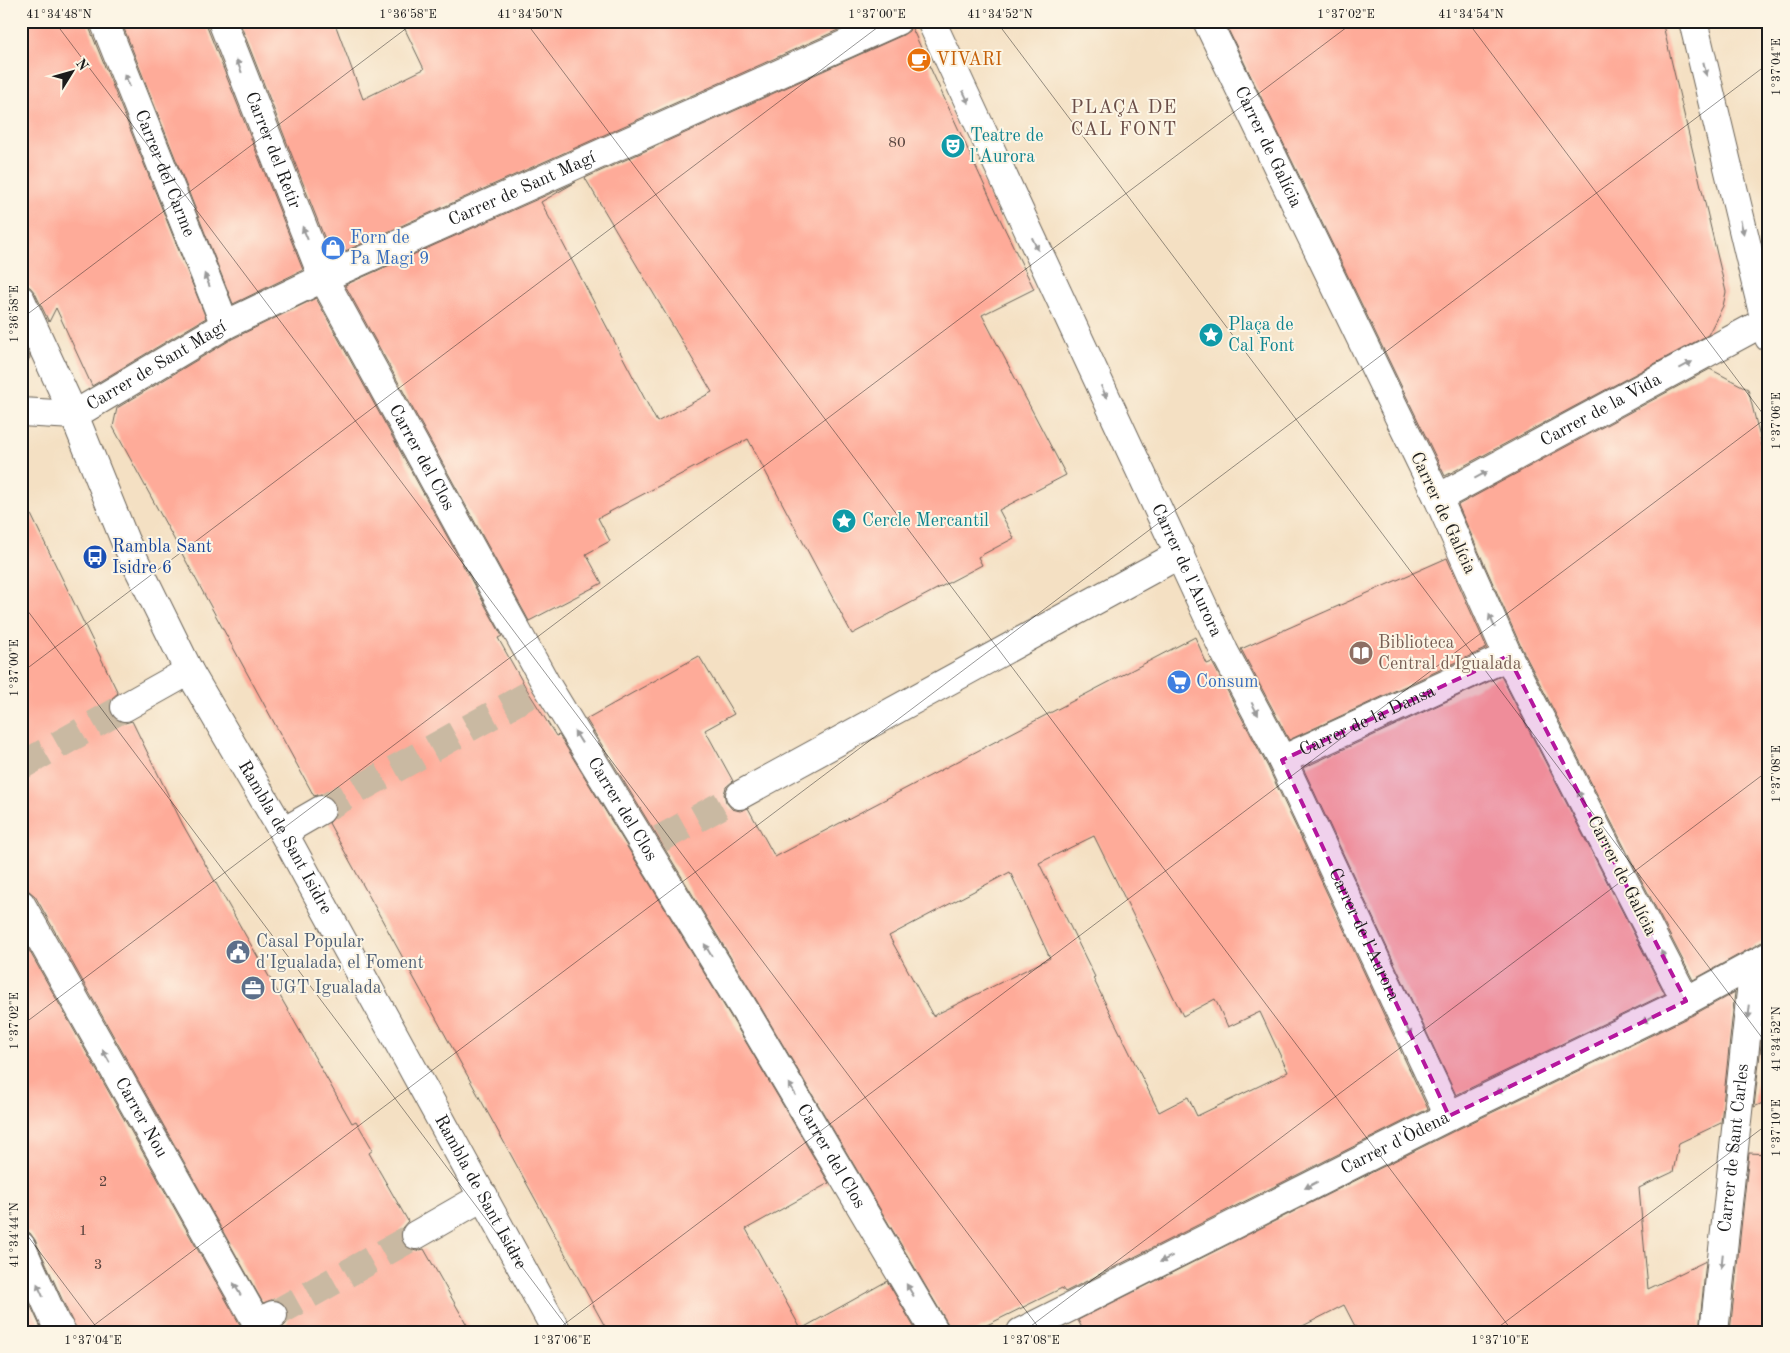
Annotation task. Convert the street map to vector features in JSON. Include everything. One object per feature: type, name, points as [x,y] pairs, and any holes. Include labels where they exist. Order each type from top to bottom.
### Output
[{"type":"street","name":"Carrer del Carme","points":[[104,21],[225,325]]},
{"type":"street","name":"Carrer del Retir","points":[[222,21],[323,278]]},
{"type":"street","name":"Carrer de Sant Magí","points":[[74,415],[225,325],[323,278],[897,21]]},
{"type":"street","name":"Carrer de l'Aurora","points":[[931,21],[1224,651],[1282,760],[1448,1116]]},
{"type":"street","name":"Carrer de Galícia","points":[[1207,21],[1438,498],[1508,656],[1686,1000]]},
{"type":"street","points":[[1693,21],[1767,330]]},
{"type":"street","name":"Carrer del Clos","points":[[323,278],[539,689],[653,842],[749,1018],[935,1332]]},
{"type":"street","name":"Rambla de Sant Isidre","points":[[21,300],[74,415],[125,541],[189,671],[283,832],[558,1332]]},
{"type":"street","name":"Carrer de la Vida","points":[[1438,498],[1767,330]]},
{"type":"street","points":[[21,412],[74,415]]},
{"type":"street","points":[[740,794],[1180,554]]},
{"type":"street","name":"Carrer de la Dansa","points":[[1282,760],[1508,656]]},
{"type":"street","points":[[125,707],[189,671]]},
{"type":"street","points":[[283,832],[321,810]]},
{"type":"street","name":"Carrer Nou","points":[[21,904],[264,1323]]},
{"type":"street","name":"Carrer d'Òdena","points":[[1021,1332],[1448,1116],[1686,1000],[1762,960]]},
{"type":"street","name":"Carrer de Sant Carles","points":[[1714,1332],[1762,960]]},
{"type":"street","points":[[416,1235],[484,1196]]},
{"type":"street","points":[[21,1246],[56,1324],[62,1332]]},
{"type":"highlighted area","points":[[1508,656],[1686,1001],[1449,1116],[1282,760]]},
{"type":"building","points":[[21,21],[89,21],[89,27],[206,318],[92,386],[56,308],[49,322],[35,293],[30,287],[21,285]]},
{"type":"building","points":[[121,21],[207,21],[207,27],[303,270],[233,304]]},
{"type":"building","points":[[239,21],[334,21],[363,99],[424,69],[401,21],[858,21],[332,257]]},
{"type":"building","points":[[1224,21],[1662,21],[1726,292],[1723,306],[1708,335],[1445,476]]},
{"type":"building","points":[[911,26],[1034,289],[982,315],[1066,475],[999,510],[1014,538],[978,557],[982,565],[852,634],[748,439],[598,518],[610,541],[586,554],[602,583],[529,621],[345,285],[576,182],[541,202],[657,422],[712,392],[585,178],[903,35],[909,31]]},
{"type":"building","points":[[316,298],[502,636],[498,638],[526,688],[556,736],[559,735],[731,1017],[829,1183],[746,1229],[801,1329],[887,1281],[917,1332],[608,1332],[329,823],[335,817],[337,810],[335,803],[328,796],[321,794],[314,796],[113,427],[117,408],[232,339]]},
{"type":"building","points":[[21,338],[30,357],[21,374]]},
{"type":"building","points":[[1710,369],[1748,389],[1769,474],[1769,940],[1693,980],[1522,649],[1458,505]]},
{"type":"building","points":[[21,494],[118,693],[111,699],[109,707],[111,714],[117,721],[125,723],[132,721],[183,825],[352,1123],[356,1121],[373,1150],[369,1153],[408,1221],[400,1234],[402,1242],[409,1249],[416,1251],[424,1249],[471,1332],[278,1332],[287,1323],[289,1315],[286,1307],[281,1301],[274,1299],[263,1303],[35,896],[21,888]]},
{"type":"building","name":"Biblioteca Central d'Igualada","points":[[1447,558],[1487,648],[1289,740],[1241,649]]},
{"type":"building","points":[[1195,637],[1207,664],[1212,662],[1268,767],[1428,1109],[1065,1292],[1062,1288],[973,1332],[951,1332],[757,1001],[586,719],[699,656],[734,714],[705,730],[733,781],[726,787],[724,794],[726,802],[732,809],[740,811],[748,808],[775,857]],"holes":[[[1094,836],[1183,1016],[1215,999],[1228,1027],[1260,1012],[1288,1072],[1197,1116],[1188,1097],[1159,1112],[1039,863]],[[1010,872],[1050,958],[933,1016],[889,936]]]},
{"type":"building","points":[[1501,676],[1665,994],[1456,1095],[1303,768]]},
{"type":"building","points":[[21,936],[244,1332],[77,1332],[35,1240],[30,1233],[21,1231]]},
{"type":"building","points":[[1769,974],[1769,1100],[1754,1107]]},
{"type":"building","points":[[1735,992],[1721,1123],[1679,1143],[1673,1172],[1639,1188],[1648,1289],[1706,1261],[1699,1332],[1358,1332],[1344,1305],[1291,1332],[1084,1332],[1078,1320],[1456,1130],[1693,1015]]},
{"type":"building","points":[[1749,1153],[1769,1154],[1769,1332],[1730,1332]]},
{"type":"building","points":[[21,1285],[42,1330],[43,1332],[21,1332]]},
{"type":"tunnel","points":[[321,810],[532,693]]},
{"type":"tunnel","points":[[21,766],[125,707]]},
{"type":"tunnel","points":[[660,839],[740,795]]},
{"type":"tunnel","points":[[273,1315],[416,1235]]},
{"type":"place","name":"VIVARI","points":[[919,60]]},
{"type":"place","name":"Teatre de l'Aurora","points":[[953,146]]},
{"type":"place","name":"Forn de Pa Magi 9","points":[[333,248]]},
{"type":"place","name":"Plaça de Cal Font","points":[[1211,335]]},
{"type":"place","name":"Cercle Mercantil","points":[[844,521]]},
{"type":"place","name":"Rambla Sant Isidre 6","points":[[95,557]]},
{"type":"place","name":"Biblioteca Central d'Igualada","points":[[1361,653]]},
{"type":"place","name":"Consum","points":[[1179,682]]},
{"type":"place","name":"Casal Popular d'Igualada, el Foment","points":[[238,952]]},
{"type":"place","name":"UGT Igualada","points":[[253,988]]},
{"type":"district","name":"PLAÇA DE CAL FONT","points":[[1124,119]]}]
